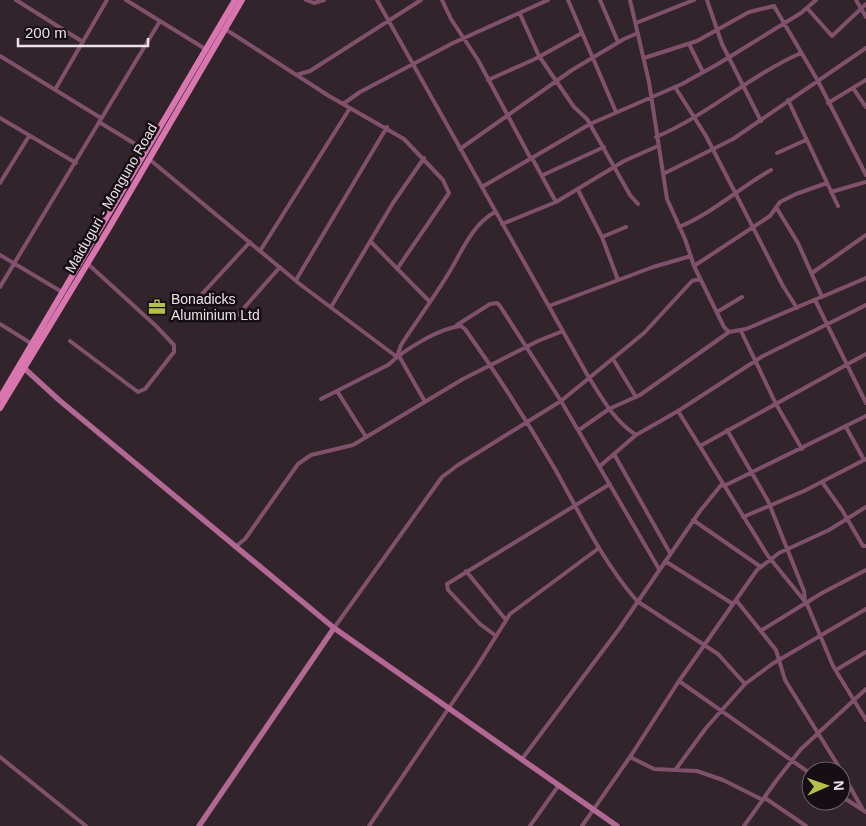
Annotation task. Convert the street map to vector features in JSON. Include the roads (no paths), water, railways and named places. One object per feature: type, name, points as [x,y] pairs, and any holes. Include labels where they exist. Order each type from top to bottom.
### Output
[{"type":"main road","name":"Maiduguri - Monguno Road","points":[[0,408],[88,264],[149,159],[235,0]]},
{"type":"main road","name":"Maiduguri - Monguno Road","points":[[0,398],[145,150],[242,0]]},
{"type":"street","points":[[16,0],[83,42]]},
{"type":"street","points":[[56,88],[107,0]]},
{"type":"street","points":[[126,0],[209,51]]},
{"type":"street","points":[[306,0],[314,3],[324,0]]},
{"type":"street","points":[[377,0],[588,376],[609,409],[627,429],[636,435]]},
{"type":"street","points":[[296,75],[310,71],[421,0]]},
{"type":"street","points":[[442,0],[556,202]]},
{"type":"street","points":[[343,104],[360,92],[464,38],[548,0]]},
{"type":"street","points":[[568,0],[616,112]]},
{"type":"street","points":[[600,0],[618,42]]},
{"type":"street","points":[[630,0],[644,58],[667,199],[700,279],[729,332]]},
{"type":"street","points":[[636,23],[694,0]]},
{"type":"street","points":[[707,0],[728,57],[761,121]]},
{"type":"street","points":[[482,187],[590,124],[675,87],[703,72],[785,23],[816,0]]},
{"type":"street","points":[[856,0],[866,17]]},
{"type":"street","points":[[807,8],[832,36],[866,4]]},
{"type":"street","points":[[644,58],[689,44],[749,12],[774,6],[818,81],[866,175]]},
{"type":"street","points":[[520,14],[540,56],[574,107],[590,124],[614,167],[638,204]]},
{"type":"street","points":[[0,287],[160,21]]},
{"type":"street","points":[[225,29],[343,104],[387,127],[404,139],[443,180],[449,193],[397,269]]},
{"type":"street","points":[[488,80],[540,56],[582,33]]},
{"type":"street","points":[[460,149],[556,81],[618,42],[638,33]]},
{"type":"street","points":[[689,44],[703,72]]},
{"type":"street","points":[[663,174],[713,150],[761,121],[788,100],[866,48]]},
{"type":"street","points":[[656,137],[688,123],[695,116],[736,91],[742,85],[801,53]]},
{"type":"street","points":[[0,56],[56,88],[145,150]]},
{"type":"street","points":[[828,102],[866,80]]},
{"type":"street","points":[[675,87],[695,116],[783,286],[797,308]]},
{"type":"street","points":[[853,88],[866,107]]},
{"type":"street","points":[[788,100],[838,206]]},
{"type":"street","points":[[260,251],[350,108]]},
{"type":"street","points":[[0,118],[76,163]]},
{"type":"street","points":[[296,280],[387,127]]},
{"type":"street","points":[[1,180],[29,136]]},
{"type":"street","points":[[777,153],[806,140]]},
{"type":"street","points":[[502,224],[556,202],[639,153],[658,146]]},
{"type":"street","points":[[543,176],[604,147]]},
{"type":"street","points":[[331,307],[371,242],[392,203],[424,158]]},
{"type":"street","points":[[149,159],[296,280],[398,356],[424,400]]},
{"type":"street","points":[[679,227],[708,213],[736,192],[771,170]]},
{"type":"street","points":[[831,192],[866,182]]},
{"type":"street","points":[[694,266],[770,216],[780,202],[827,183]]},
{"type":"street","points":[[578,190],[602,237],[618,280]]},
{"type":"street","points":[[776,207],[798,243],[822,297]]},
{"type":"street","points":[[398,356],[401,345],[476,228],[495,212]]},
{"type":"street","points":[[602,237],[626,227]]},
{"type":"street","points":[[812,272],[866,235]]},
{"type":"street","points":[[201,295],[250,242]]},
{"type":"street","points":[[371,242],[430,302]]},
{"type":"street","points":[[0,255],[62,292]]},
{"type":"street","points":[[548,306],[691,256]]},
{"type":"street","points":[[70,342],[138,392],[145,389],[174,352],[174,345],[88,264]]},
{"type":"street","points":[[236,317],[280,267]]},
{"type":"street","points":[[579,430],[609,409],[636,397],[729,332],[741,331],[866,278]]},
{"type":"street","points":[[199,826],[334,628],[442,477],[561,400],[588,376],[613,359],[644,333],[692,281],[700,279]]},
{"type":"street","points":[[717,312],[742,297]]},
{"type":"street","points":[[815,300],[866,403]]},
{"type":"street","points":[[321,399],[388,365],[398,356],[444,330],[456,326],[490,304],[497,303],[561,400],[660,569]]},
{"type":"street","points":[[600,466],[636,435],[678,411],[756,361],[866,305]]},
{"type":"street","points":[[0,324],[32,344]]},
{"type":"street","points":[[456,326],[465,329],[491,366],[527,423],[599,548],[638,601],[718,654],[745,684]]},
{"type":"street","points":[[741,331],[776,404],[802,449]]},
{"type":"street","points":[[236,547],[244,539],[298,464],[311,455],[353,445],[424,400],[527,347],[563,332]]},
{"type":"street","points":[[700,446],[866,355]]},
{"type":"street","points":[[613,359],[636,397]]},
{"type":"street","points":[[24,368],[64,404],[334,628],[617,826]]},
{"type":"street","points":[[337,391],[366,437]]},
{"type":"street","points":[[678,411],[742,518],[770,559],[806,603],[836,670],[866,720]]},
{"type":"street","points":[[522,759],[638,601],[694,520],[723,485],[802,449],[866,416]]},
{"type":"street","points":[[742,518],[822,482],[865,459],[846,427]]},
{"type":"street","points":[[727,430],[770,506],[806,596],[806,603]]},
{"type":"street","points":[[614,454],[670,553]]},
{"type":"street","points":[[822,482],[862,544],[866,546]]},
{"type":"street","points":[[496,636],[480,624],[446,588],[447,584],[610,484]]},
{"type":"street","points":[[582,826],[630,757],[679,681],[761,567],[788,548],[829,530],[866,507]]},
{"type":"street","points":[[694,520],[761,567]]},
{"type":"street","points":[[369,826],[510,614],[599,548]]},
{"type":"street","points":[[665,561],[734,602],[762,630],[776,650],[785,680],[864,811]]},
{"type":"street","points":[[762,630],[797,607],[866,570]]},
{"type":"street","points":[[466,571],[506,620]]},
{"type":"street","points":[[676,769],[691,747],[745,684],[778,660],[866,609]]},
{"type":"street","points":[[836,670],[866,652]]},
{"type":"street","points":[[679,681],[801,766]]},
{"type":"street","points":[[744,826],[793,760],[818,733],[866,690]]},
{"type":"street","points":[[0,757],[86,826]]},
{"type":"street","points":[[630,757],[654,769],[676,769],[697,772],[723,780],[764,799],[806,826]]},
{"type":"street","points":[[530,826],[560,785]]},
{"type":"street","points":[[851,803],[864,811]]},
{"type":"street","points":[[77,826],[80,822]]},
{"type":"place","name":"Bonadicks Aluminium Ltd","points":[[157,307]]}]
